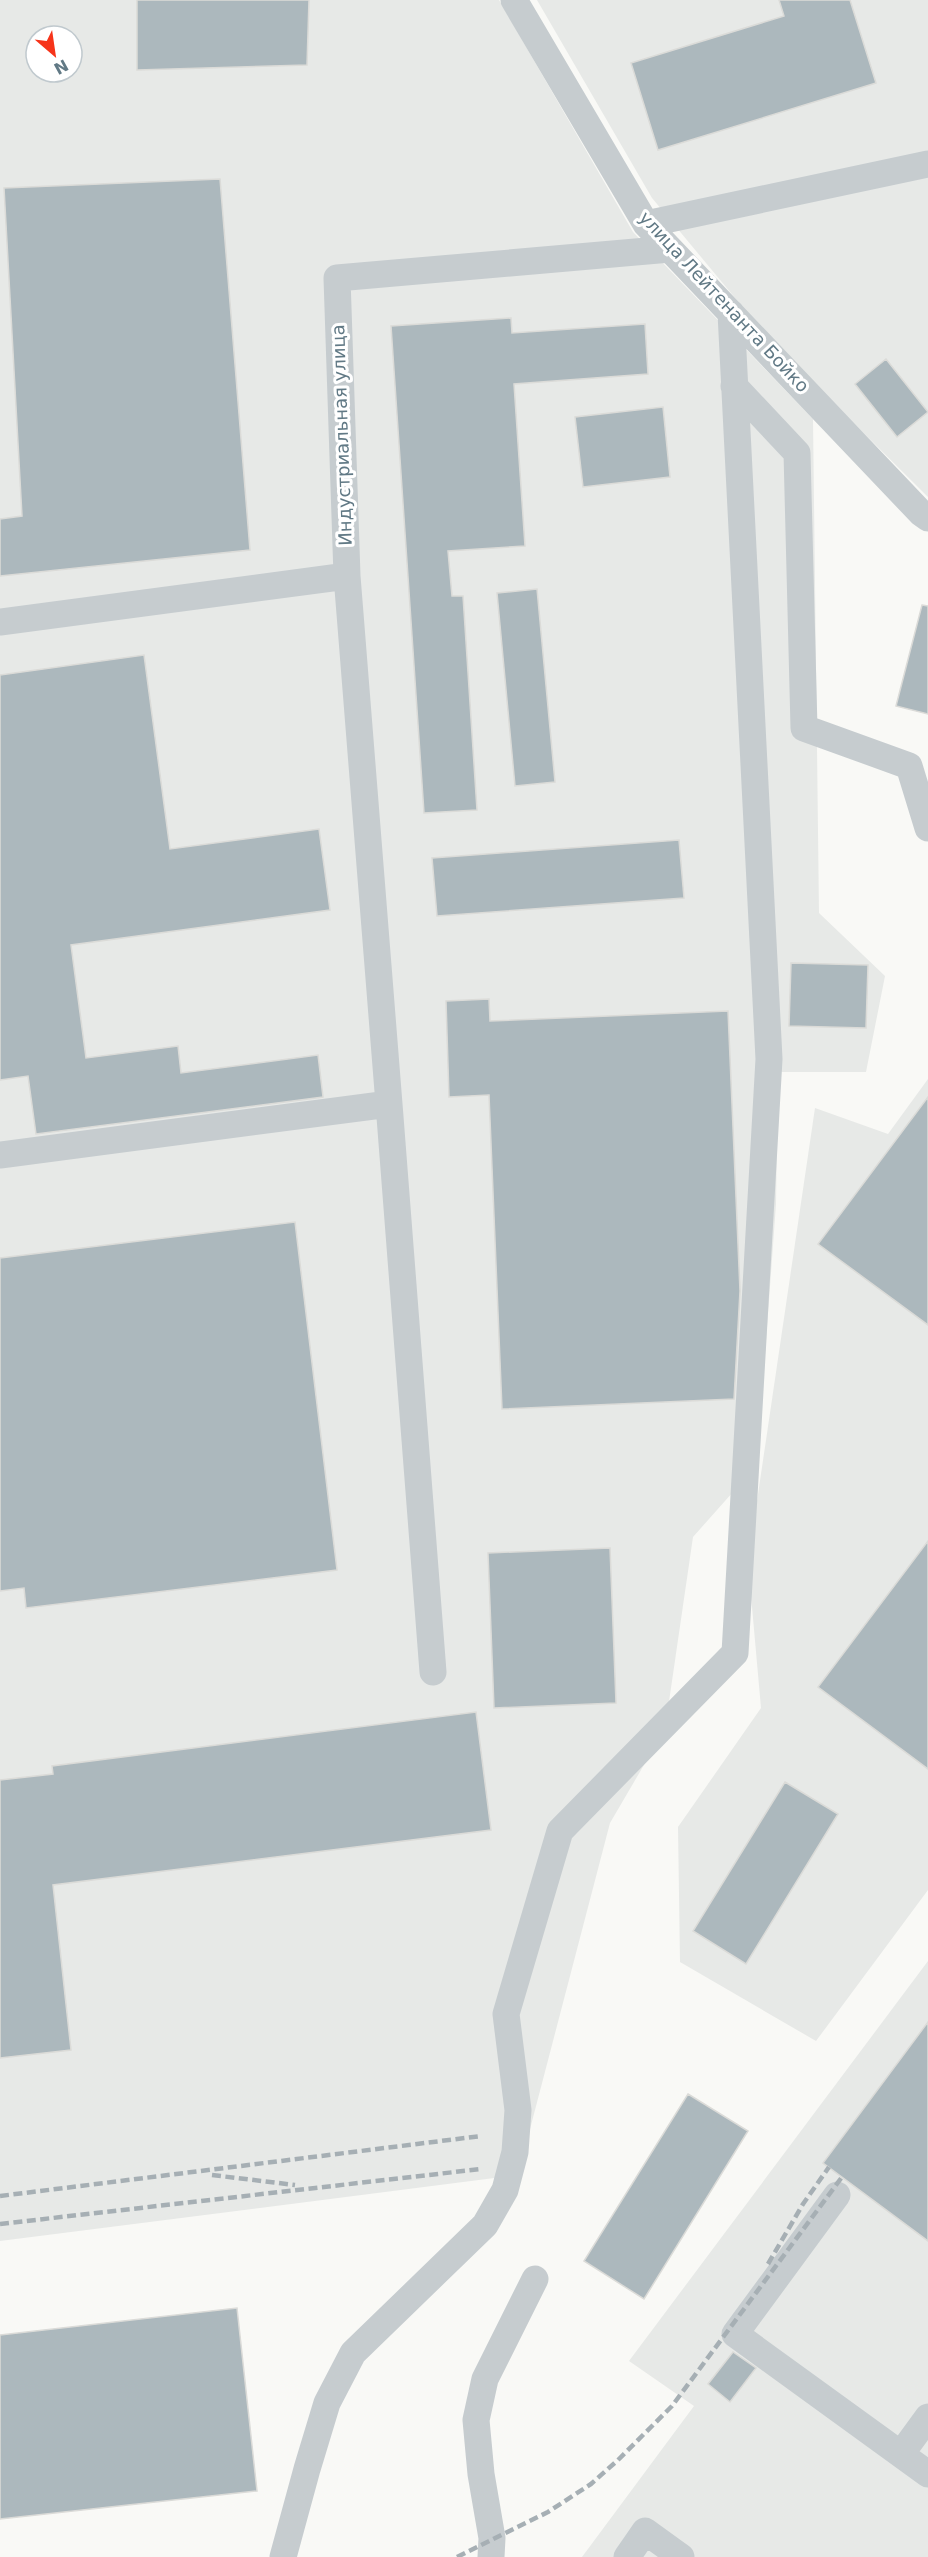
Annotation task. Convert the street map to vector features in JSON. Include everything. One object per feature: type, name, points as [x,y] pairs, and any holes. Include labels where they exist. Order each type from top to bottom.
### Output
[{"type":"street","name":"улица Лейтенанта Бойко","points":[[514,0],[646,224],[928,518]]},
{"type":"street","points":[[646,224],[928,164]]},
{"type":"street","name":"Индустриальная улица","points":[[347,576],[337,278],[670,249]]},
{"type":"street","points":[[283,2557],[327,2403],[353,2353],[485,2225],[505,2190],[514,2152],[518,2110],[506,2014],[560,1831],[735,1653],[769,1059],[731,313]]},
{"type":"street","points":[[734,386],[797,453],[804,728],[909,766],[928,828]]},
{"type":"street","points":[[0,622],[347,576],[432,1672]]},
{"type":"street","points":[[0,1155],[389,1104]]},
{"type":"street","points":[[837,2195],[735,2334],[928,2474]]},
{"type":"street","points":[[491,2557],[492,2538],[481,2474],[476,2420],[485,2379],[536,2278]]},
{"type":"street","points":[[901,2454],[928,2417]]},
{"type":"street","points":[[627,2557],[645,2531],[681,2557]]},
{"type":"shaded area","points":[[0,0],[499,0],[633,232],[813,419],[819,913],[885,976],[866,1072],[778,1072],[776,1204],[757,1465],[693,1537],[665,1729],[610,1823],[518,2175],[0,2241]]},
{"type":"shaded area","points":[[537,0],[928,0],[928,497],[770,340],[652,198]]},
{"type":"shaded area","points":[[928,1079],[928,1890],[816,2041],[680,1962],[678,1827],[761,1708],[748,1562],[815,1108],[888,1134]]},
{"type":"shaded area","points":[[928,1961],[928,2557],[582,2557],[694,2406],[629,2361]]},
{"type":"building","points":[[137,0],[309,0],[307,65],[137,70]]},
{"type":"building","points":[[779,0],[850,0],[876,83],[658,150],[631,63],[784,16]]},
{"type":"building","points":[[220,179],[250,550],[0,576],[0,519],[22,516],[4,188]]},
{"type":"building","points":[[511,318],[512,333],[645,324],[648,374],[514,384],[525,546],[448,551],[452,596],[463,596],[477,810],[424,813],[391,326]]},
{"type":"building","points":[[886,359],[928,412],[897,437],[855,384]]},
{"type":"building","points":[[663,407],[670,477],[583,487],[575,417]]},
{"type":"building","points":[[537,589],[555,782],[515,786],[497,593]]},
{"type":"building","points":[[922,605],[928,606],[928,714],[896,706]]},
{"type":"building","points":[[144,655],[170,849],[319,829],[330,910],[71,945],[86,1058],[178,1046],[181,1073],[318,1055],[323,1097],[36,1134],[28,1076],[0,1080],[0,675]]},
{"type":"building","points":[[679,840],[684,898],[437,916],[432,858]]},
{"type":"building","points":[[791,963],[868,965],[866,1028],[789,1026]]},
{"type":"building","points":[[489,999],[490,1021],[728,1011],[740,1291],[734,1399],[502,1409],[489,1095],[449,1097],[446,1001]]},
{"type":"building","points":[[928,1097],[928,1325],[818,1244]]},
{"type":"building","points":[[295,1222],[337,1570],[26,1608],[24,1588],[0,1591],[0,1258]]},
{"type":"building","points":[[928,1541],[928,1769],[818,1687]]},
{"type":"building","points":[[610,1548],[616,1703],[494,1708],[488,1553]]},
{"type":"building","points":[[476,1712],[491,1830],[53,1885],[71,2050],[0,2058],[0,1780],[53,1774],[52,1766]]},
{"type":"building","points":[[785,1782],[838,1814],[746,1964],[693,1931]]},
{"type":"building","points":[[928,2022],[928,2241],[823,2163]]},
{"type":"building","points":[[688,2094],[748,2131],[644,2299],[584,2261]]},
{"type":"building","points":[[237,2308],[257,2491],[0,2519],[0,2335]]},
{"type":"building","points":[[733,2352],[756,2368],[730,2402],[708,2384]]},
{"type":"railway","points":[[0,2196],[481,2136]]},
{"type":"railway","points":[[768,2264],[803,2204],[829,2167]]},
{"type":"railway","points":[[0,2224],[481,2169]]},
{"type":"railway","points":[[212,2175],[295,2185]]},
{"type":"railway","points":[[457,2557],[548,2512],[591,2484],[618,2460],[672,2406],[842,2177]]}]
